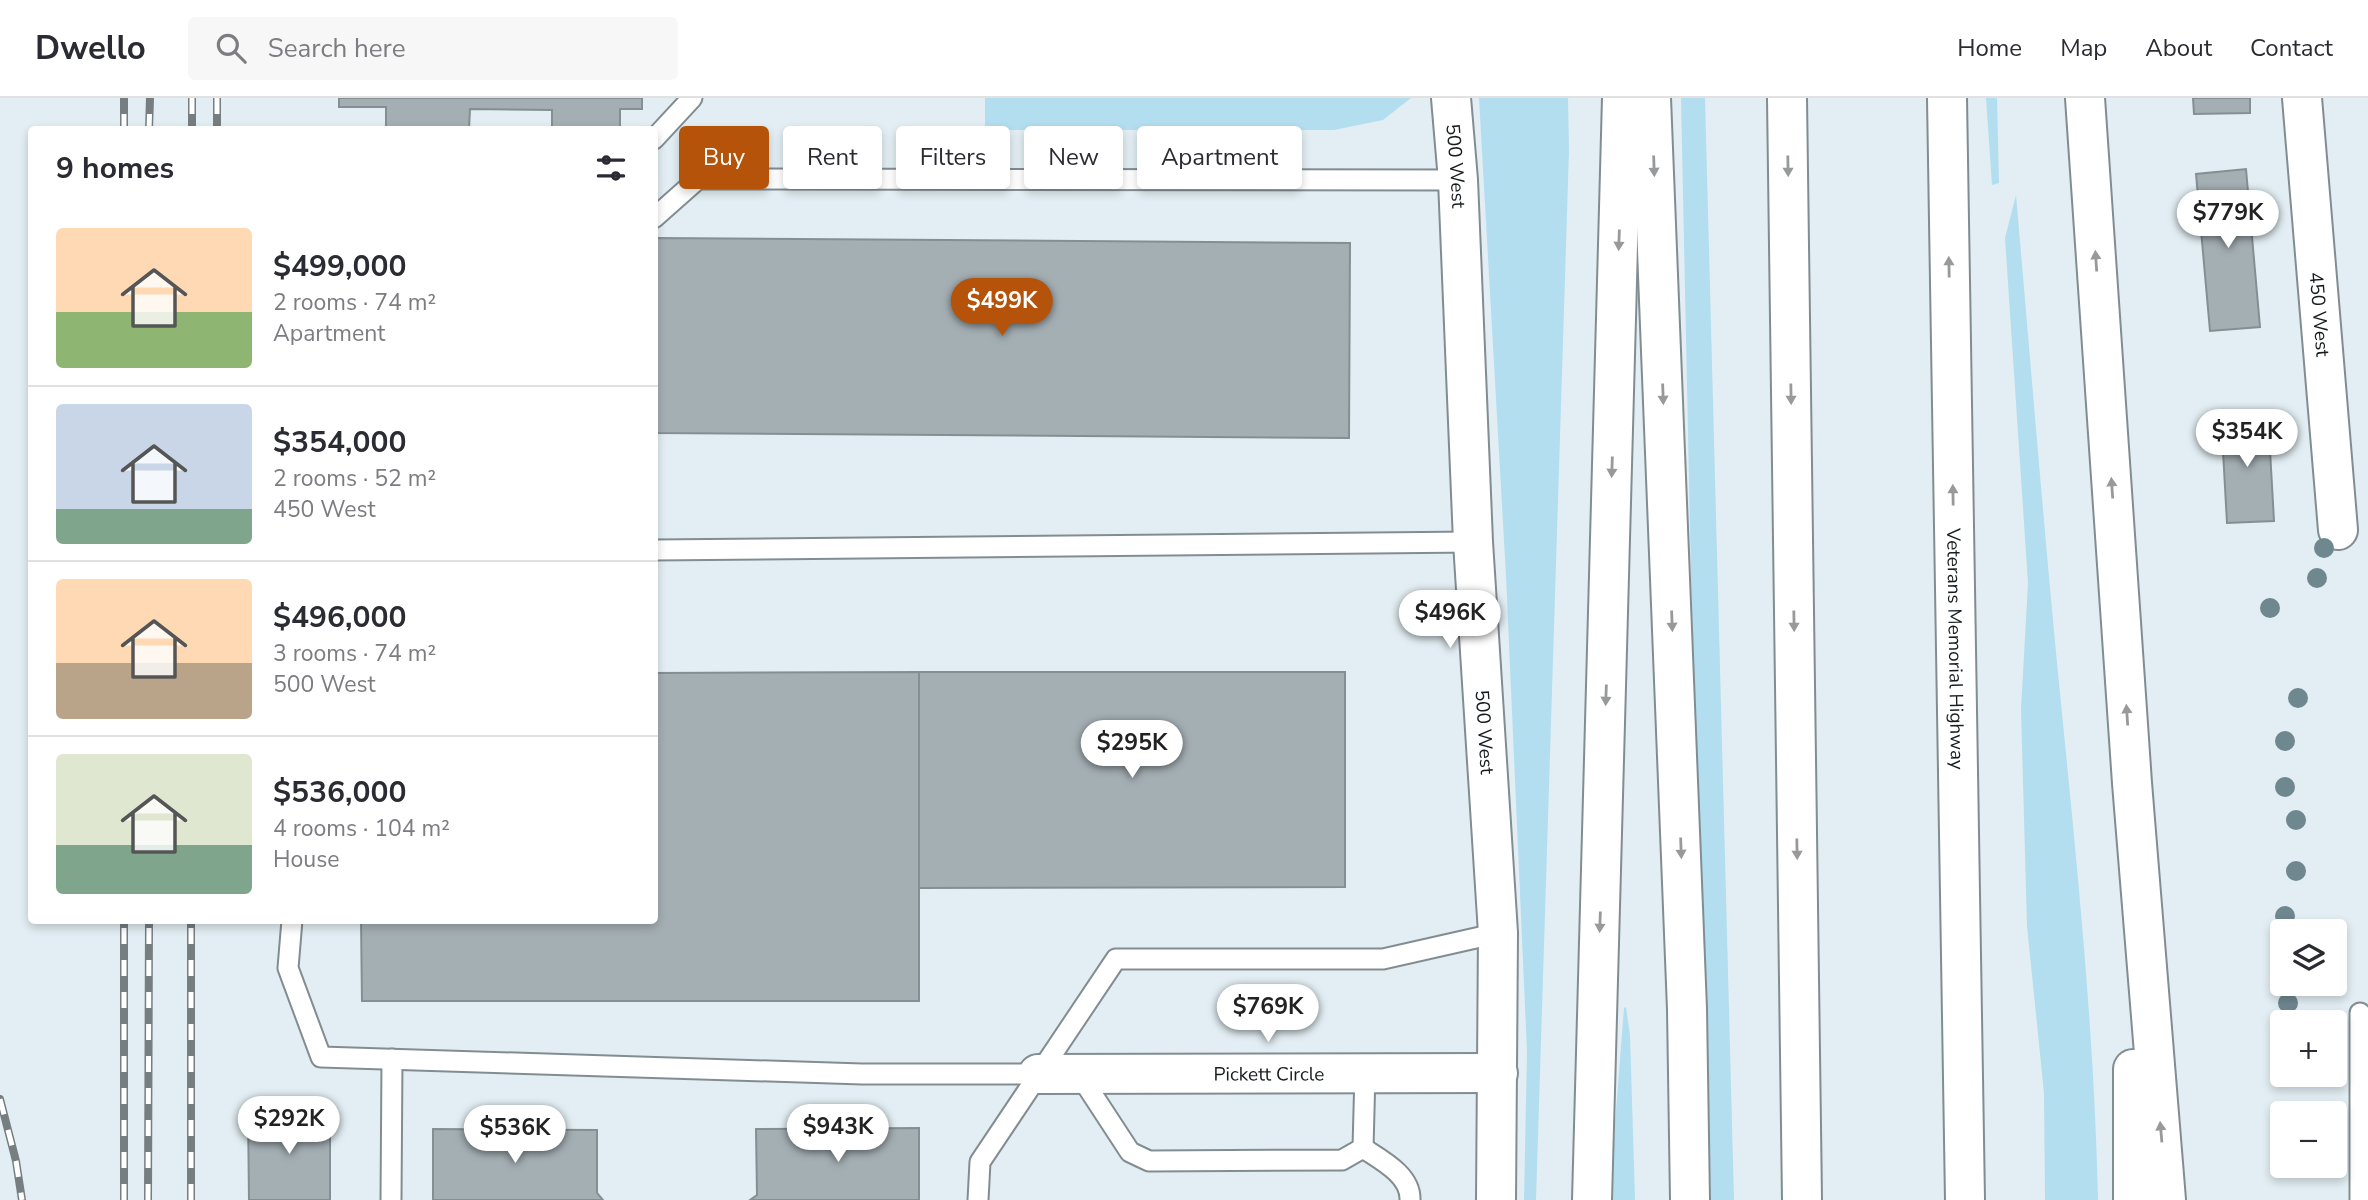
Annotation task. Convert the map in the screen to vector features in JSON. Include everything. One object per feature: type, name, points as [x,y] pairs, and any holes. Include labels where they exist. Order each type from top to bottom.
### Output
[{"type":"main road","name":"500 West","points":[[1451,98],[1458,180],[1473,542],[1498,933],[1496,1200]]},
{"type":"main road","points":[[1592,1200],[1622,98]]},
{"type":"main road","points":[[1651,98],[1687,1009],[1690,1200]]},
{"type":"main road","points":[[1787,98],[1802,1200]]},
{"type":"main road","name":"Veterans Memorial Highway","points":[[1947,98],[1965,1200]]},
{"type":"main road","points":[[2085,98],[2132,783],[2166,1200]]},
{"type":"main road","name":"450 West","points":[[2302,98],[2338,530]]},
{"type":"main road","points":[[2132,783],[2133,1200]]},
{"type":"main road","points":[[1957,794],[1990,1200]]},
{"type":"main road","name":"Pickett Circle","points":[[1038,1074],[1498,1073]]},
{"type":"lane","points":[[658,135],[692,98]]},
{"type":"lane","points":[[658,214],[698,179],[1458,180]]},
{"type":"lane","points":[[658,550],[1473,542]]},
{"type":"lane","points":[[292,924],[288,968],[321,1056],[862,1074],[1038,1074]]},
{"type":"lane","points":[[978,1200],[980,1163],[1116,959],[1383,959],[1498,933]]},
{"type":"lane","points":[[2360,1013],[2364,1111],[2364,1161],[2360,1200]]},
{"type":"lane","points":[[391,1200],[392,1059]]},
{"type":"lane","points":[[1363,1148],[1365,1073]]},
{"type":"lane","points":[[1079,1074],[1130,1152],[1149,1161],[1342,1160],[1363,1148]]},
{"type":"lane","points":[[1363,1148],[1398,1171],[1411,1194],[1410,1200]]},
{"type":"shaded area","points":[[985,98],[1411,98],[1383,120],[1334,130],[1302,130],[1302,126],[1137,126],[1137,130],[1123,130],[1123,126],[1024,126],[1024,130],[1010,130],[1010,126],[985,126]]},
{"type":"shaded area","points":[[1479,98],[1568,98],[1569,150],[1536,1200],[1524,1200],[1527,1052],[1506,576]]},
{"type":"shaded area","points":[[1681,98],[1705,98],[1734,1200],[1704,1200]]},
{"type":"shaded area","points":[[1986,98],[1997,98],[1999,183],[1992,185]]},
{"type":"shaded area","points":[[2016,195],[2082,921],[2098,1200],[2045,1200],[2044,1093],[2027,926],[2021,709],[2028,583],[2005,238]]},
{"type":"shaded area","points":[[1626,1007],[1630,1035],[1635,1200],[1609,1200],[1624,1008]]},
{"type":"building","points":[[339,98],[642,98],[642,109],[620,109],[620,126],[552,126],[552,110],[470,109],[469,126],[386,126],[386,107],[339,107]]},
{"type":"building","points":[[2193,98],[2250,98],[2250,113],[2194,114]]},
{"type":"building","points":[[2246,169],[2260,327],[2210,331],[2196,174]]},
{"type":"building","points":[[658,238],[1350,243],[1349,438],[658,433]]},
{"type":"building","points":[[2221,415],[2268,415],[2274,521],[2227,523]]},
{"type":"building","points":[[919,672],[919,1001],[362,1001],[361,924],[658,924],[658,673]]},
{"type":"building","points":[[919,672],[1345,672],[1345,887],[919,888]]},
{"type":"building","points":[[248,1112],[330,1112],[330,1200],[249,1200]]},
{"type":"building","points":[[919,1128],[919,1200],[750,1200],[757,1195],[756,1129]]},
{"type":"building","points":[[433,1129],[597,1130],[597,1193],[603,1200],[433,1200]]},
{"type":"railway","points":[[124,98],[124,126]]},
{"type":"railway","points":[[149,126],[150,98]]},
{"type":"railway","points":[[192,98],[192,126]]},
{"type":"railway","points":[[217,98],[217,126]]},
{"type":"railway","points":[[124,924],[124,1200]]},
{"type":"railway","points":[[148,1200],[149,924]]},
{"type":"railway","points":[[191,924],[191,1200]]},
{"type":"railway","points":[[0,1099],[16,1161],[22,1200]]}]
